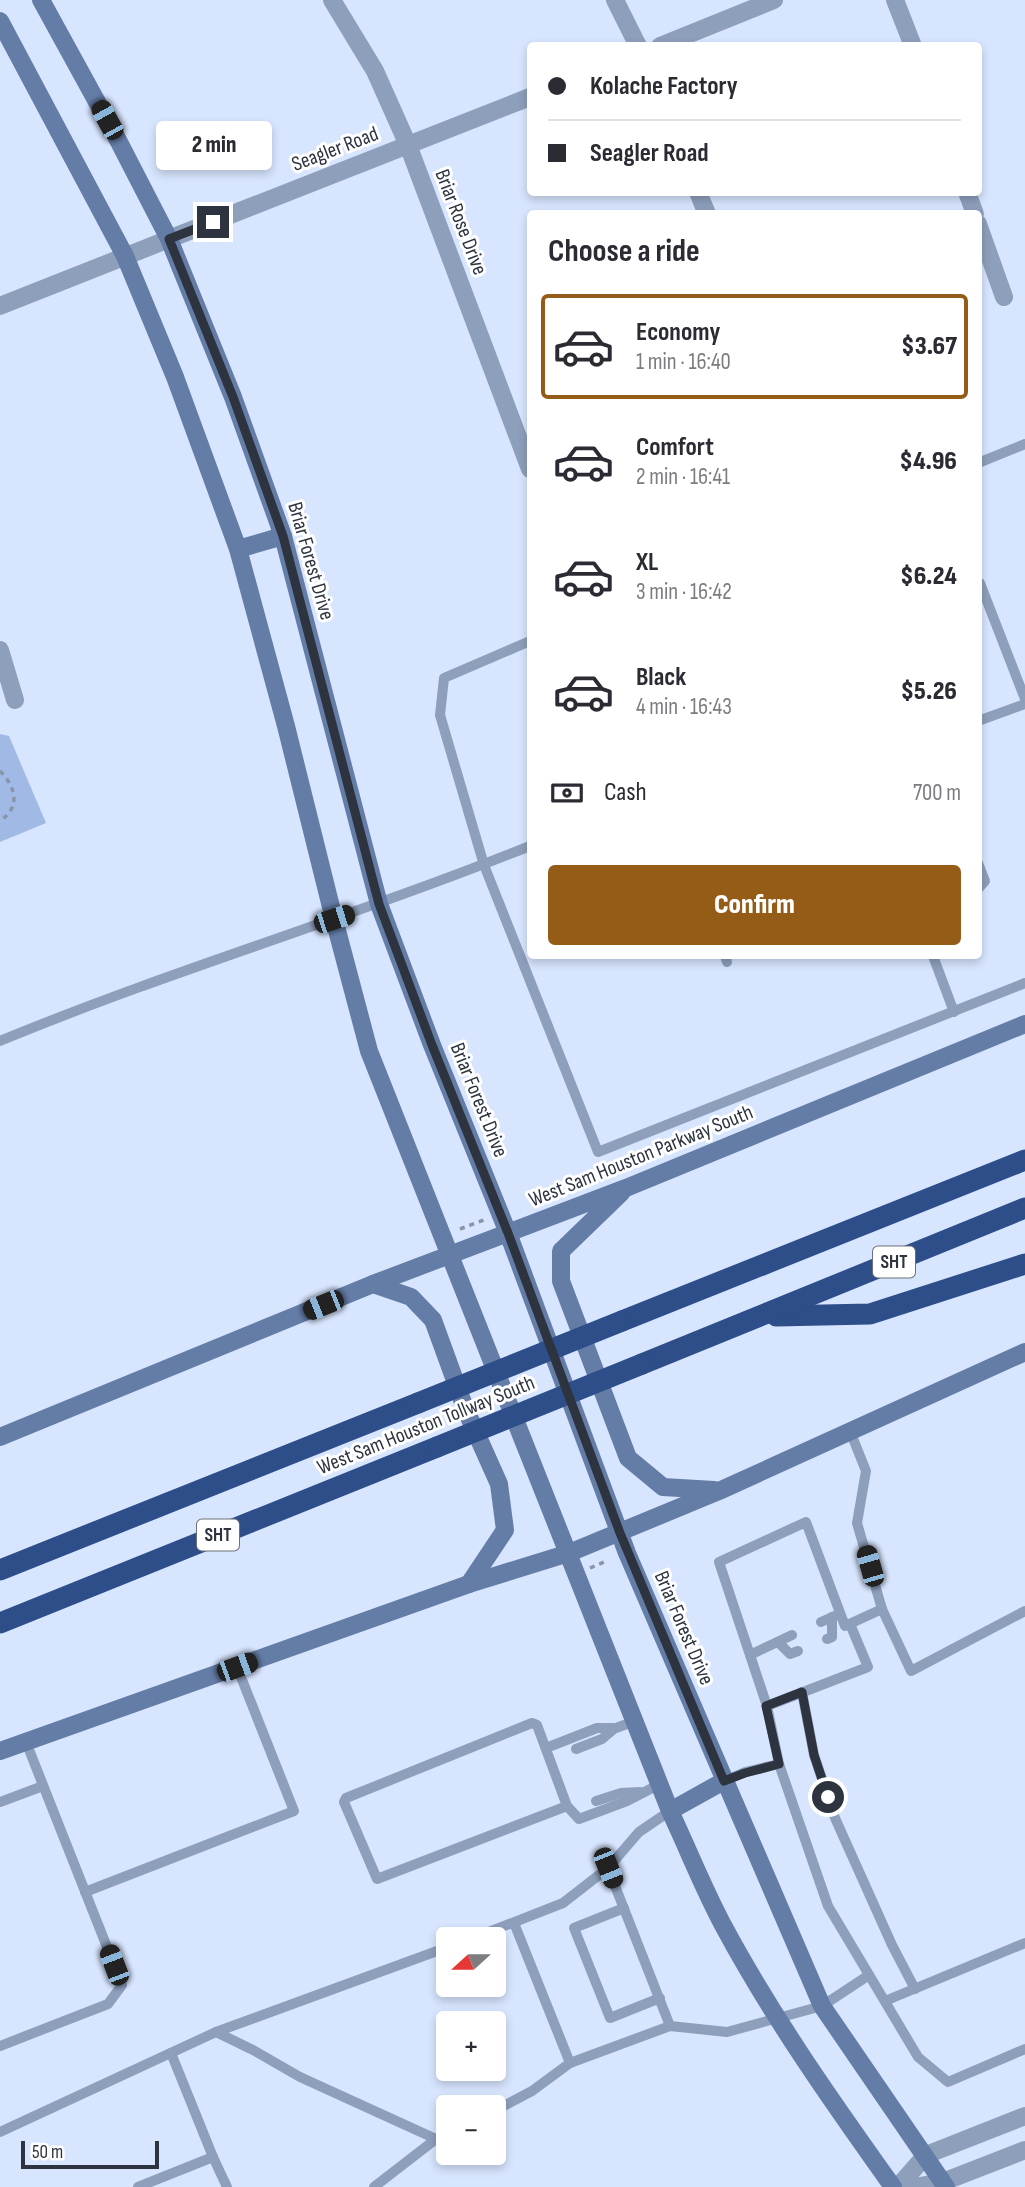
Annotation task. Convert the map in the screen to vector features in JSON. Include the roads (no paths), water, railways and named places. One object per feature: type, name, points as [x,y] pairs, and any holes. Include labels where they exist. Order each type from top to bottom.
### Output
[{"type":"highway","name":"West Sam Houston Tollway South","points":[[0,1570],[1025,1160]]},
{"type":"highway","name":"West Sam Houston Tollway South","points":[[0,1623],[1025,1208]]},
{"type":"highway","points":[[763,1316],[870,1314],[1025,1264]]},
{"type":"main road","name":"Briar Forest Drive","points":[[41,0],[169,239],[233,397],[283,536],[379,904],[432,1045],[508,1233],[620,1533],[822,2006],[945,2185]]},
{"type":"main road","points":[[0,21],[125,256],[175,377],[238,549],[369,1051],[670,1811],[723,1926],[777,2018],[834,2104],[896,2187]]},
{"type":"main road","points":[[238,549],[283,536]]},
{"type":"main road","name":"West Sam Houston Parkway South","points":[[0,1437],[373,1284],[626,1188],[1025,1024]]},
{"type":"main road","points":[[626,1188],[561,1251],[561,1282],[628,1458],[663,1487],[719,1491]]},
{"type":"main road","points":[[373,1284],[411,1297],[433,1320],[465,1408],[499,1484],[505,1530],[469,1584]]},
{"type":"main road","points":[[0,1751],[469,1584],[569,1553],[719,1491],[1025,1352]]},
{"type":"main road","points":[[670,1811],[724,1781]]},
{"type":"street","name":"Briar Rose Drive","points":[[332,0],[375,71],[408,145],[527,461]]},
{"type":"street","points":[[615,0],[636,42]]},
{"type":"street","points":[[670,42],[774,0]]},
{"type":"street","points":[[895,0],[911,42]]},
{"type":"street","name":"Seagler Road","points":[[0,306],[527,98]]},
{"type":"street","points":[[982,235],[1004,297]]},
{"type":"street","points":[[0,650],[15,700]]},
{"type":"street","points":[[896,2187],[926,2155],[1025,2116]]},
{"type":"street","points":[[914,2187],[945,2185],[1025,2150]]},
{"type":"lane","points":[[982,461],[1025,444]]},
{"type":"lane","points":[[982,588],[1025,701],[982,719]]},
{"type":"lane","points":[[527,642],[444,678],[440,715],[484,864],[597,1152],[1025,984]]},
{"type":"lane","points":[[0,1041],[253,947],[379,904],[527,847]]},
{"type":"lane","points":[[934,959],[954,1012]]},
{"type":"lane","points":[[850,1431],[866,1471],[858,1523],[882,1609],[911,1671],[1025,1611]]},
{"type":"lane","points":[[882,1609],[845,1626],[836,1615],[806,1522],[719,1562],[766,1706],[779,1764],[828,1906],[918,2057],[948,2082],[1025,2049]]},
{"type":"lane","points":[[821,1622],[836,1615]]},
{"type":"lane","points":[[827,1639],[832,1637],[836,1615]]},
{"type":"lane","points":[[766,1706],[868,1667],[850,1624]]},
{"type":"lane","points":[[750,1655],[792,1635]]},
{"type":"lane","points":[[778,1642],[790,1654],[798,1651]]},
{"type":"lane","points":[[85,1892],[294,1811],[237,1667]]},
{"type":"lane","points":[[802,1692],[814,1755],[835,1818],[892,1945],[915,1989]]},
{"type":"lane","points":[[576,1749],[602,1739],[616,1728],[635,1721]]},
{"type":"lane","points":[[568,1806],[377,1879],[344,1802],[346,1798],[535,1723],[568,1806],[576,1818],[581,1819],[627,1801],[660,1784]]},
{"type":"lane","points":[[546,1748],[597,1728],[616,1728]]},
{"type":"lane","points":[[0,2046],[108,2004],[122,1985],[26,1742]]},
{"type":"lane","points":[[724,1781],[779,1764]]},
{"type":"lane","points":[[0,1802],[43,1786]]},
{"type":"lane","points":[[596,1801],[621,1793],[640,1793]]},
{"type":"lane","points":[[503,1927],[563,1903],[608,1868],[639,1832],[670,1811]]},
{"type":"lane","points":[[608,1868],[670,2026]]},
{"type":"lane","points":[[624,1908],[574,1928],[610,2018],[660,1998]]},
{"type":"lane","points":[[514,1923],[570,2063]]},
{"type":"lane","points":[[885,2001],[1025,1943]]},
{"type":"lane","points":[[0,2132],[216,2032],[436,1951]]},
{"type":"lane","points":[[506,2104],[532,2091],[570,2063],[670,2026],[727,2032],[822,2006],[869,1975]]},
{"type":"lane","points":[[216,2032],[300,2077],[436,2139],[374,2187]]},
{"type":"lane","points":[[171,2053],[227,2187]]},
{"type":"lane","points":[[138,2187],[213,2157]]}]
